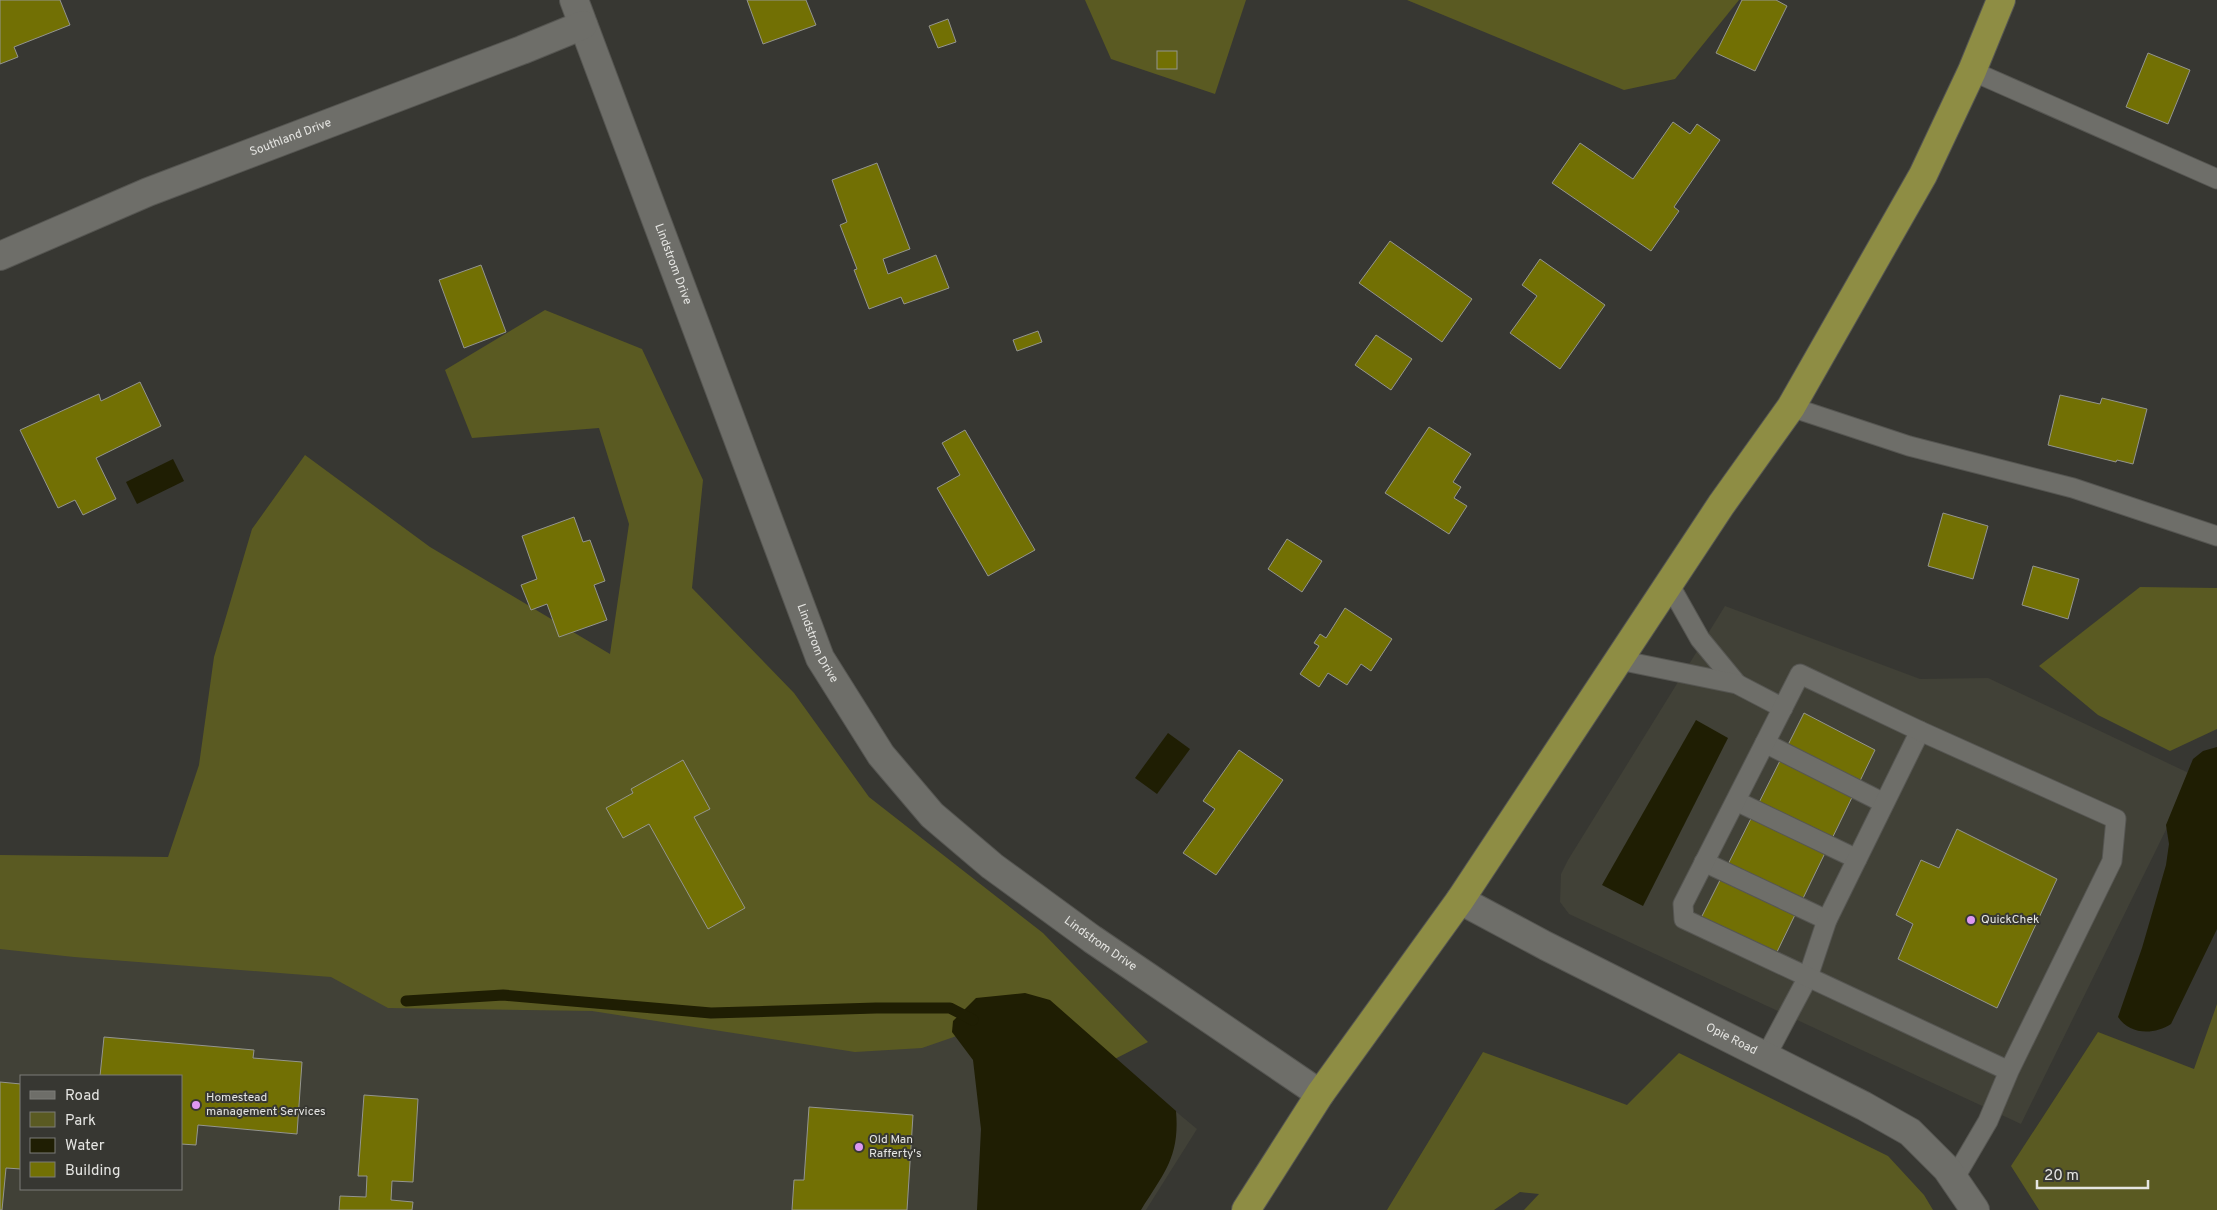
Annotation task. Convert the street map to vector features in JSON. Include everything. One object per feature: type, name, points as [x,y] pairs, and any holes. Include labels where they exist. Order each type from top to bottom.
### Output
[{"type":"highway","points":[[1246,1210],[1320,1094],[1460,900],[1721,504],[1790,408],[1923,175],[1972,71],[2001,0]]},
{"type":"street","name":"Southland Drive","points":[[0,256],[148,192],[522,50],[578,12]]},
{"type":"street","name":"Lindstrom Drive","points":[[578,12],[820,658],[881,755],[932,815],[992,866],[1092,939],[1320,1094]]},
{"type":"street","name":"Opie Road","points":[[1460,900],[1546,946],[1864,1106],[1910,1132],[1947,1169],[1975,1210]]},
{"type":"lane","points":[[1972,71],[2217,179]]},
{"type":"lane","points":[[1790,408],[1909,446],[2073,488],[2217,536]]},
{"type":"lane","points":[[1669,584],[1700,639],[1737,684]]},
{"type":"lane","points":[[1619,660],[1737,684],[1782,708]]},
{"type":"lane","points":[[1954,1179],[1988,1121],[2009,1071],[2112,861],[2116,819],[1920,731],[1800,674],[1682,904],[1684,919],[2009,1071]]},
{"type":"lane","points":[[1766,1056],[1808,977],[1827,920],[1920,731]]},
{"type":"lane","points":[[1765,743],[1884,803]]},
{"type":"lane","points":[[1736,801],[1857,859]]},
{"type":"lane","points":[[1704,862],[1827,920]]},
{"type":"shaded area","points":[[1725,606],[1920,679],[1988,678],[2193,775],[2021,1124],[1569,914],[1560,902],[1561,874],[1568,860]]},
{"type":"shaded area","points":[[0,909],[1063,1018],[1197,1129],[1146,1210],[0,1210]]},
{"type":"green space","points":[[1085,0],[1246,0],[1215,94],[1111,59]]},
{"type":"green space","points":[[1407,0],[1739,0],[1675,79],[1624,90]]},
{"type":"green space","points":[[545,310],[642,349],[703,480],[692,588],[794,693],[869,797],[1043,933],[1148,1042],[1105,1064],[1000,1021],[922,1048],[855,1052],[592,1011],[388,1008],[331,977],[74,957],[0,949],[0,855],[168,857],[199,765],[214,657],[252,529],[305,455],[430,547],[610,654],[629,524],[599,428],[472,438],[445,370]]},
{"type":"green space","points":[[2140,587],[2217,588],[2217,729],[2170,751],[2098,715],[2039,666]]},
{"type":"green space","points":[[2217,1004],[2217,1210],[2039,1210],[2011,1166],[2098,1032],[2194,1069]]},
{"type":"green space","points":[[1483,1052],[1627,1105],[1679,1053],[1888,1156],[1924,1195],[1933,1210],[1524,1210],[1539,1194],[1520,1192],[1494,1210],[1387,1210]]},
{"type":"water","points":[[173,459],[184,481],[137,504],[126,482]]},
{"type":"water","points":[[1696,720],[1728,738],[1643,906],[1602,885]]},
{"type":"water","points":[[1168,733],[1190,749],[1157,794],[1135,778]]},
{"type":"water","points":[[2217,747],[2217,929],[2171,1024],[2157,1030],[2136,1030],[2123,1023],[2118,1017],[2142,948],[2166,865],[2169,844],[2166,825],[2193,759],[2203,751]]},
{"type":"water","points":[[1025,993],[1050,1000],[1176,1111],[1177,1127],[1173,1153],[1163,1175],[1141,1210],[977,1210],[981,1129],[973,1060],[952,1032],[953,1021],[976,998]]},
{"type":"building","points":[[0,0],[60,0],[70,25],[14,47],[18,57],[0,64]]},
{"type":"building","points":[[747,0],[806,0],[816,25],[763,44]]},
{"type":"building","points":[[1742,0],[1776,0],[1787,6],[1755,71],[1716,53]]},
{"type":"building","points":[[948,19],[956,42],[938,48],[929,26]]},
{"type":"building","points":[[1157,51],[1177,51],[1177,69],[1157,69]]},
{"type":"building","points":[[2148,53],[2190,70],[2168,124],[2126,107]]},
{"type":"building","points":[[1673,122],[1690,134],[1697,124],[1720,140],[1674,207],[1679,211],[1651,251],[1552,183],[1580,143],[1633,179]]},
{"type":"building","points":[[877,163],[910,249],[883,259],[888,274],[936,255],[949,288],[904,304],[901,297],[869,309],[854,270],[857,269],[840,225],[847,222],[832,180]]},
{"type":"building","points":[[1390,241],[1472,299],[1442,342],[1359,283]]},
{"type":"building","points":[[1540,259],[1605,305],[1560,369],[1510,333],[1537,296],[1522,285]]},
{"type":"building","points":[[481,265],[506,332],[464,348],[439,280]]},
{"type":"building","points":[[1038,331],[1042,342],[1017,351],[1013,340]]},
{"type":"building","points":[[1376,335],[1412,359],[1391,390],[1355,365]]},
{"type":"building","points":[[140,382],[161,426],[96,458],[116,499],[83,515],[75,500],[58,508],[20,430],[99,394],[101,401]]},
{"type":"building","points":[[2060,395],[2100,404],[2102,398],[2147,409],[2133,464],[2117,460],[2116,462],[2048,445]]},
{"type":"building","points":[[1429,427],[1471,454],[1453,482],[1461,487],[1454,498],[1467,506],[1449,534],[1385,493]]},
{"type":"building","points":[[965,430],[1035,550],[988,576],[937,488],[960,475],[942,443]]},
{"type":"building","points":[[1943,513],[1988,526],[1973,579],[1928,566]]},
{"type":"building","points":[[574,517],[583,542],[590,540],[605,581],[594,585],[607,620],[559,637],[547,604],[531,610],[521,585],[537,579],[522,536]]},
{"type":"building","points":[[1287,539],[1322,561],[1302,592],[1268,569]]},
{"type":"building","points":[[2033,566],[2079,579],[2068,619],[2022,605]]},
{"type":"building","points":[[1345,608],[1392,639],[1371,671],[1361,664],[1347,685],[1328,673],[1319,687],[1300,674],[1319,646],[1314,643],[1320,634],[1326,638]]},
{"type":"building","points":[[1804,713],[1875,750],[1776,954],[1701,918]]},
{"type":"building","points":[[1239,750],[1283,780],[1216,875],[1183,853],[1215,809],[1203,801]]},
{"type":"building","points":[[683,760],[710,809],[694,817],[745,908],[708,929],[649,824],[623,838],[606,808],[633,793],[631,789]]},
{"type":"building","name":"QuickChek","points":[[1957,829],[2057,879],[1997,1008],[1898,959],[1913,924],[1896,915],[1921,860],[1939,868]]},
{"type":"building","points":[[104,1037],[254,1050],[253,1058],[302,1062],[297,1134],[198,1125],[196,1145],[182,1144],[182,1075],[100,1075]]},
{"type":"building","points":[[0,1082],[20,1084],[20,1169],[6,1168],[2,1210],[0,1210]]},
{"type":"building","points":[[364,1095],[418,1099],[413,1182],[392,1181],[391,1200],[413,1202],[412,1210],[339,1210],[340,1196],[366,1197],[367,1176],[358,1176]]},
{"type":"building","name":"Old Man Rafferty's","points":[[809,1107],[913,1115],[907,1210],[792,1210],[794,1180],[804,1180]]},
{"type":"waterway","points":[[406,1001],[503,995],[711,1013],[876,1008],[950,1008],[973,1020]]},
{"type":"place","name":"QuickChek","points":[[1971,920]]},
{"type":"place","name":"Homestead management Services","points":[[196,1105]]},
{"type":"place","name":"Old Man Rafferty's","points":[[859,1147]]}]
